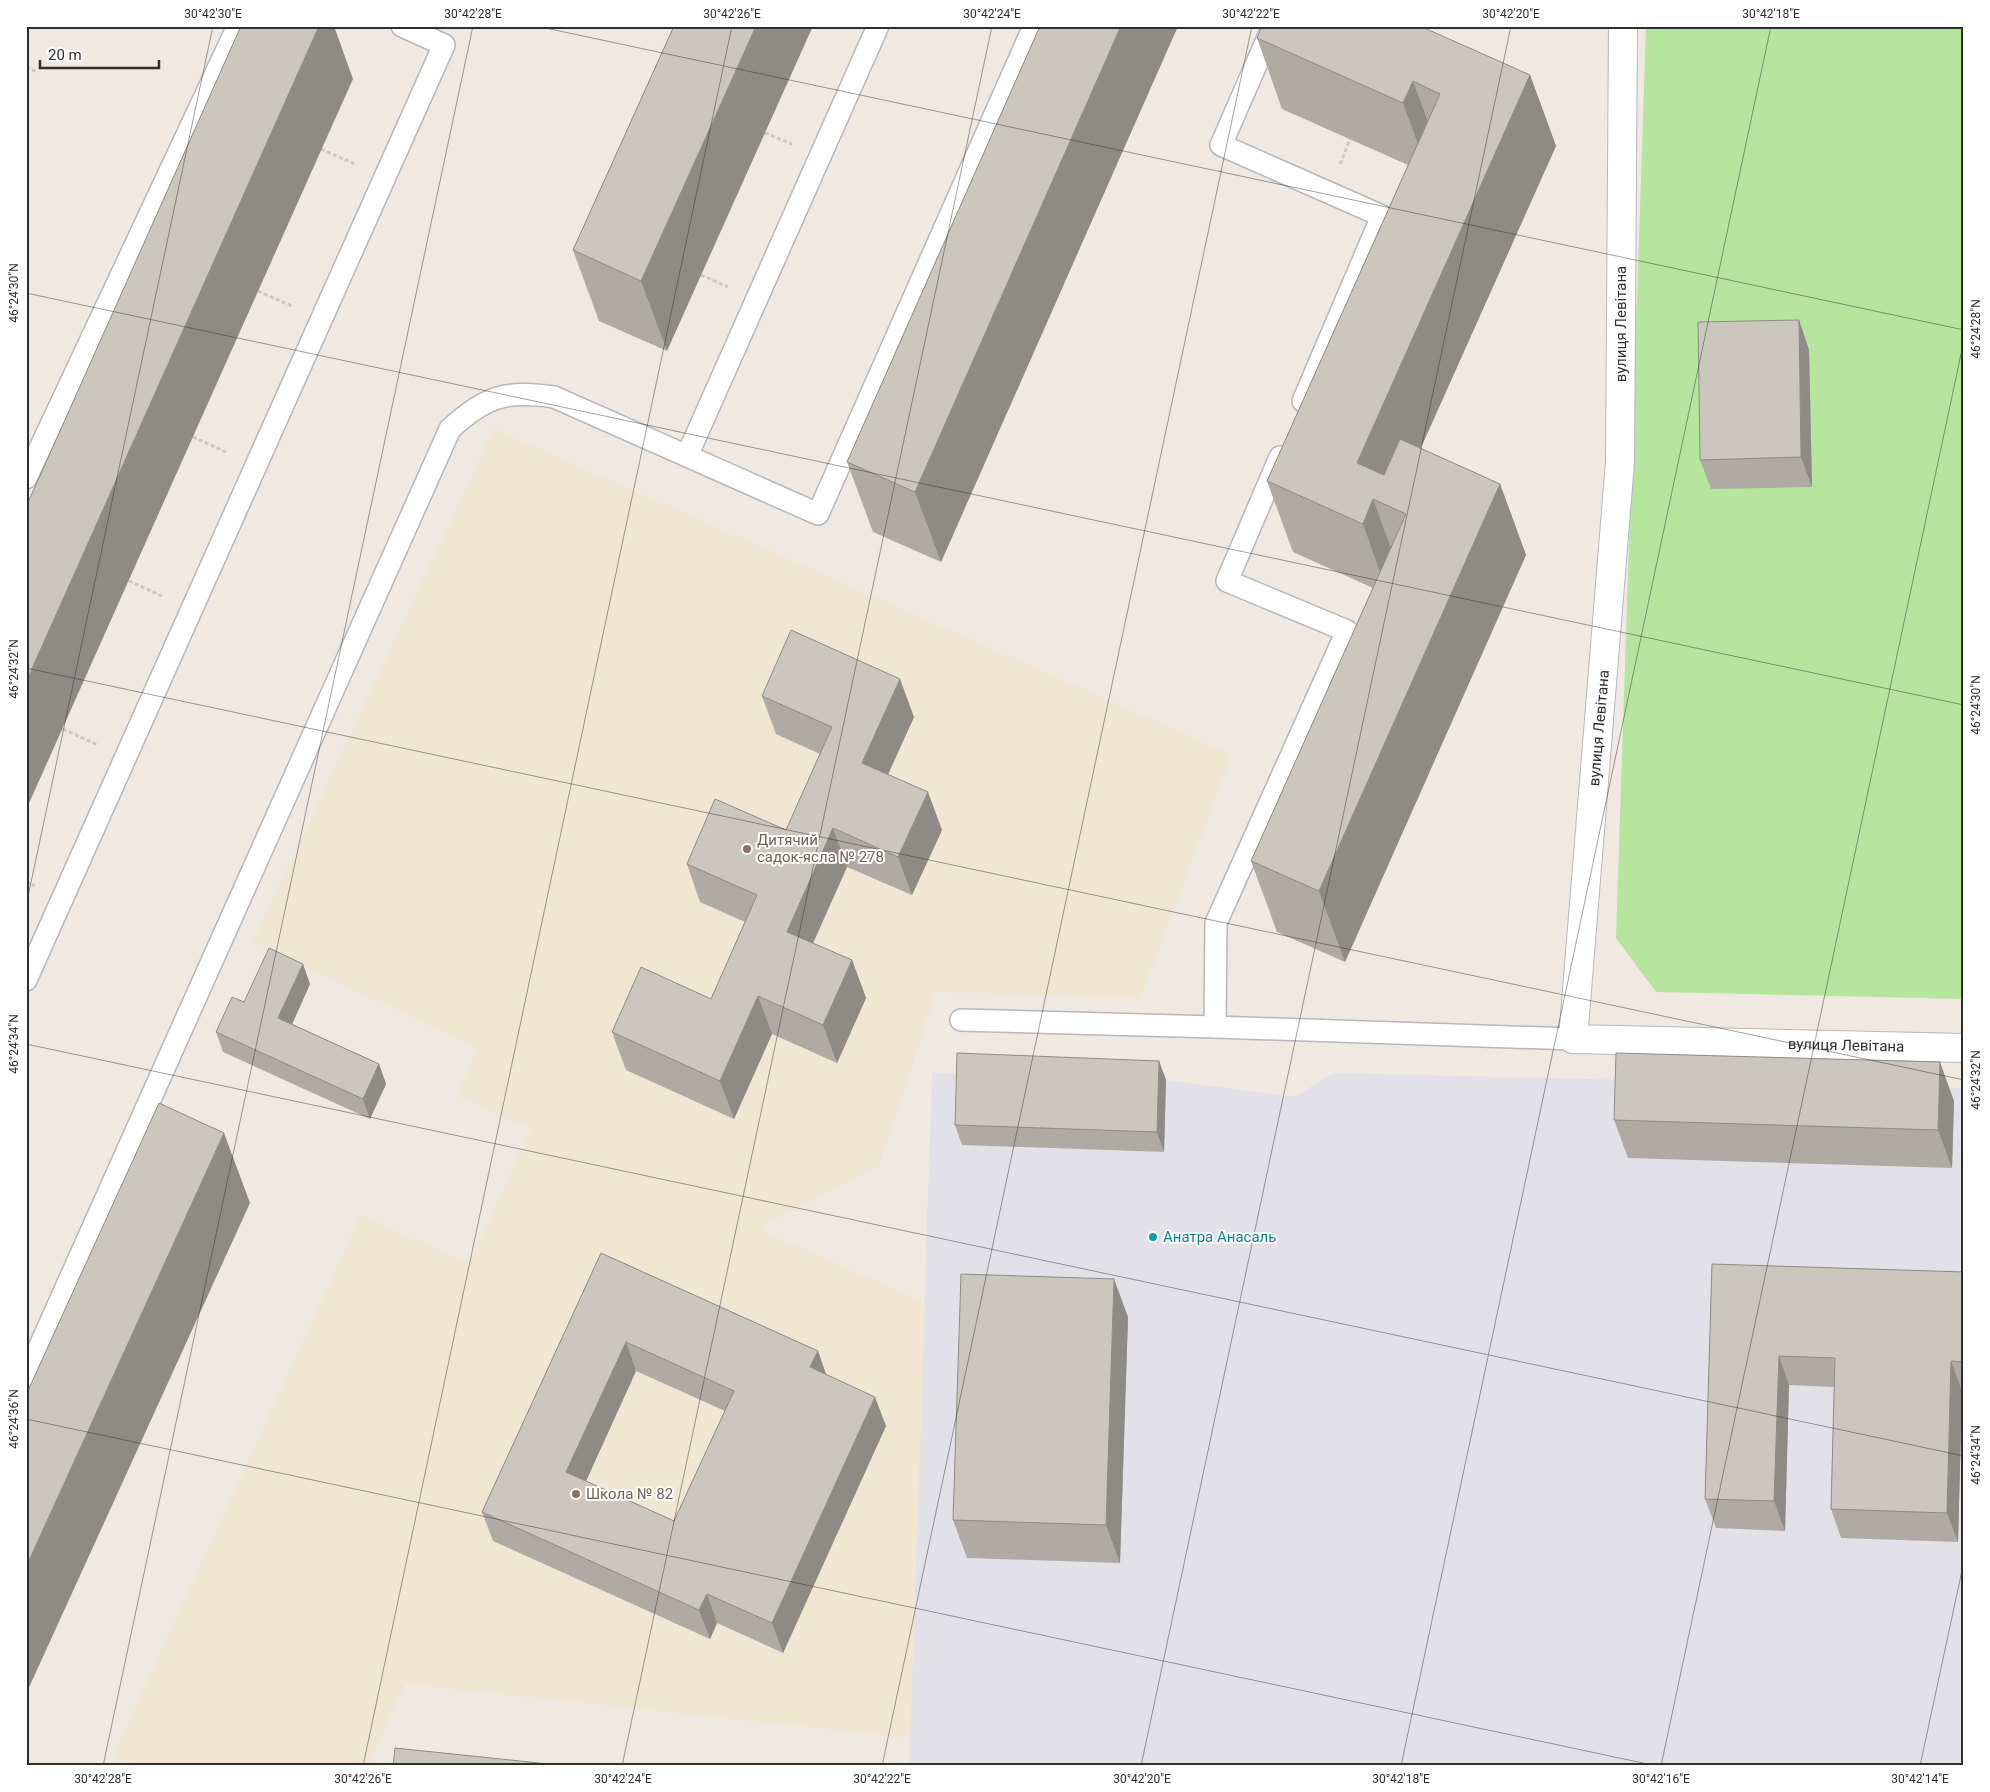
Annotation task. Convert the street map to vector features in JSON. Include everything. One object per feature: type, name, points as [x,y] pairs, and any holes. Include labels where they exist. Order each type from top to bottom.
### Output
[{"type":"street","name":"вулиця Левітана","points":[[1624,26],[1620,462],[1573,1039],[1964,1048]]},
{"type":"lane","points":[[26,478],[238,26]]},
{"type":"lane","points":[[26,980],[444,45],[402,26]]},
{"type":"lane","points":[[686,456],[878,26]]},
{"type":"lane","points":[[26,1377],[450,429],[471,410],[497,397],[526,393],[554,397],[818,514],[1034,26]]},
{"type":"lane","points":[[1215,1026],[1216,923],[1347,631],[1227,580],[1382,216],[1221,145],[1273,26]]},
{"type":"lane","points":[[960,1020],[1215,1026],[1573,1039]]},
{"type":"path","points":[[26,67],[37,72]]},
{"type":"path","points":[[321,149],[385,177]]},
{"type":"path","points":[[258,291],[322,319]]},
{"type":"path","points":[[193,437],[256,465]]},
{"type":"path","points":[[129,581],[192,609]]},
{"type":"path","points":[[63,729],[126,757]]},
{"type":"shaded area","points":[[494,429],[1232,755],[1140,999],[936,992],[879,1165],[758,1229],[925,1303],[910,1738],[405,1684],[367,1766],[138,1766],[114,1754],[361,1215],[469,1264],[531,1129],[458,1095],[478,1048],[253,942]]},
{"type":"shaded area","points":[[932,1073],[1166,1080],[1294,1097],[1334,1073],[1964,1088],[1964,1766],[909,1766]]},
{"type":"green space","points":[[1646,26],[1964,26],[1964,999],[1656,992],[1616,938]]},
{"type":"building","points":[[241,26],[319,26],[26,682],[26,507]]},
{"type":"building","points":[[674,26],[756,26],[641,281],[573,250]]},
{"type":"building","points":[[1040,26],[1121,26],[915,492],[847,462]]},
{"type":"building","points":[[1262,26],[1420,26],[1530,75],[1357,463],[1384,475],[1400,439],[1500,484],[1319,891],[1251,861],[1406,514],[1373,499],[1363,524],[1267,481],[1440,94],[1413,81],[1403,103],[1257,38]]},
{"type":"building","points":[[1799,320],[1801,457],[1700,460],[1698,322]]},
{"type":"building","points":[[791,630],[900,679],[862,763],[928,792],[898,857],[833,828],[787,932],[852,960],[823,1025],[758,996],[720,1081],[612,1032],[641,967],[711,999],[757,895],[687,864],[715,799],[786,830],[832,727],[762,696]]},
{"type":"building","points":[[269,948],[303,964],[278,1018],[379,1064],[363,1099],[216,1032],[232,997],[244,1002]]},
{"type":"building","points":[[957,1053],[1159,1061],[1157,1132],[955,1125]]},
{"type":"building","points":[[1616,1053],[1940,1062],[1938,1130],[1614,1120]]},
{"type":"building","points":[[159,1103],[224,1133],[26,1567],[26,1395]]},
{"type":"building","points":[[601,1253],[818,1351],[810,1367],[875,1397],[772,1623],[707,1594],[699,1610],[482,1512]],"holes":[[[626,1342],[734,1391],[674,1521],[566,1472]]]},
{"type":"building","points":[[1712,1264],[1964,1272],[1964,1362],[1951,1361],[1947,1513],[1831,1509],[1835,1358],[1779,1356],[1774,1501],[1705,1499]]},
{"type":"building","points":[[961,1274],[1114,1279],[1106,1525],[953,1520]]},
{"type":"building","points":[[395,1748],[568,1766],[393,1766]]},
{"type":"place","name":"Дитячий садок-ясла № 278","points":[[747,849]]},
{"type":"place","name":"Анатра Анасаль","points":[[1153,1237]]},
{"type":"place","name":"Школа № 82","points":[[576,1494]]}]
